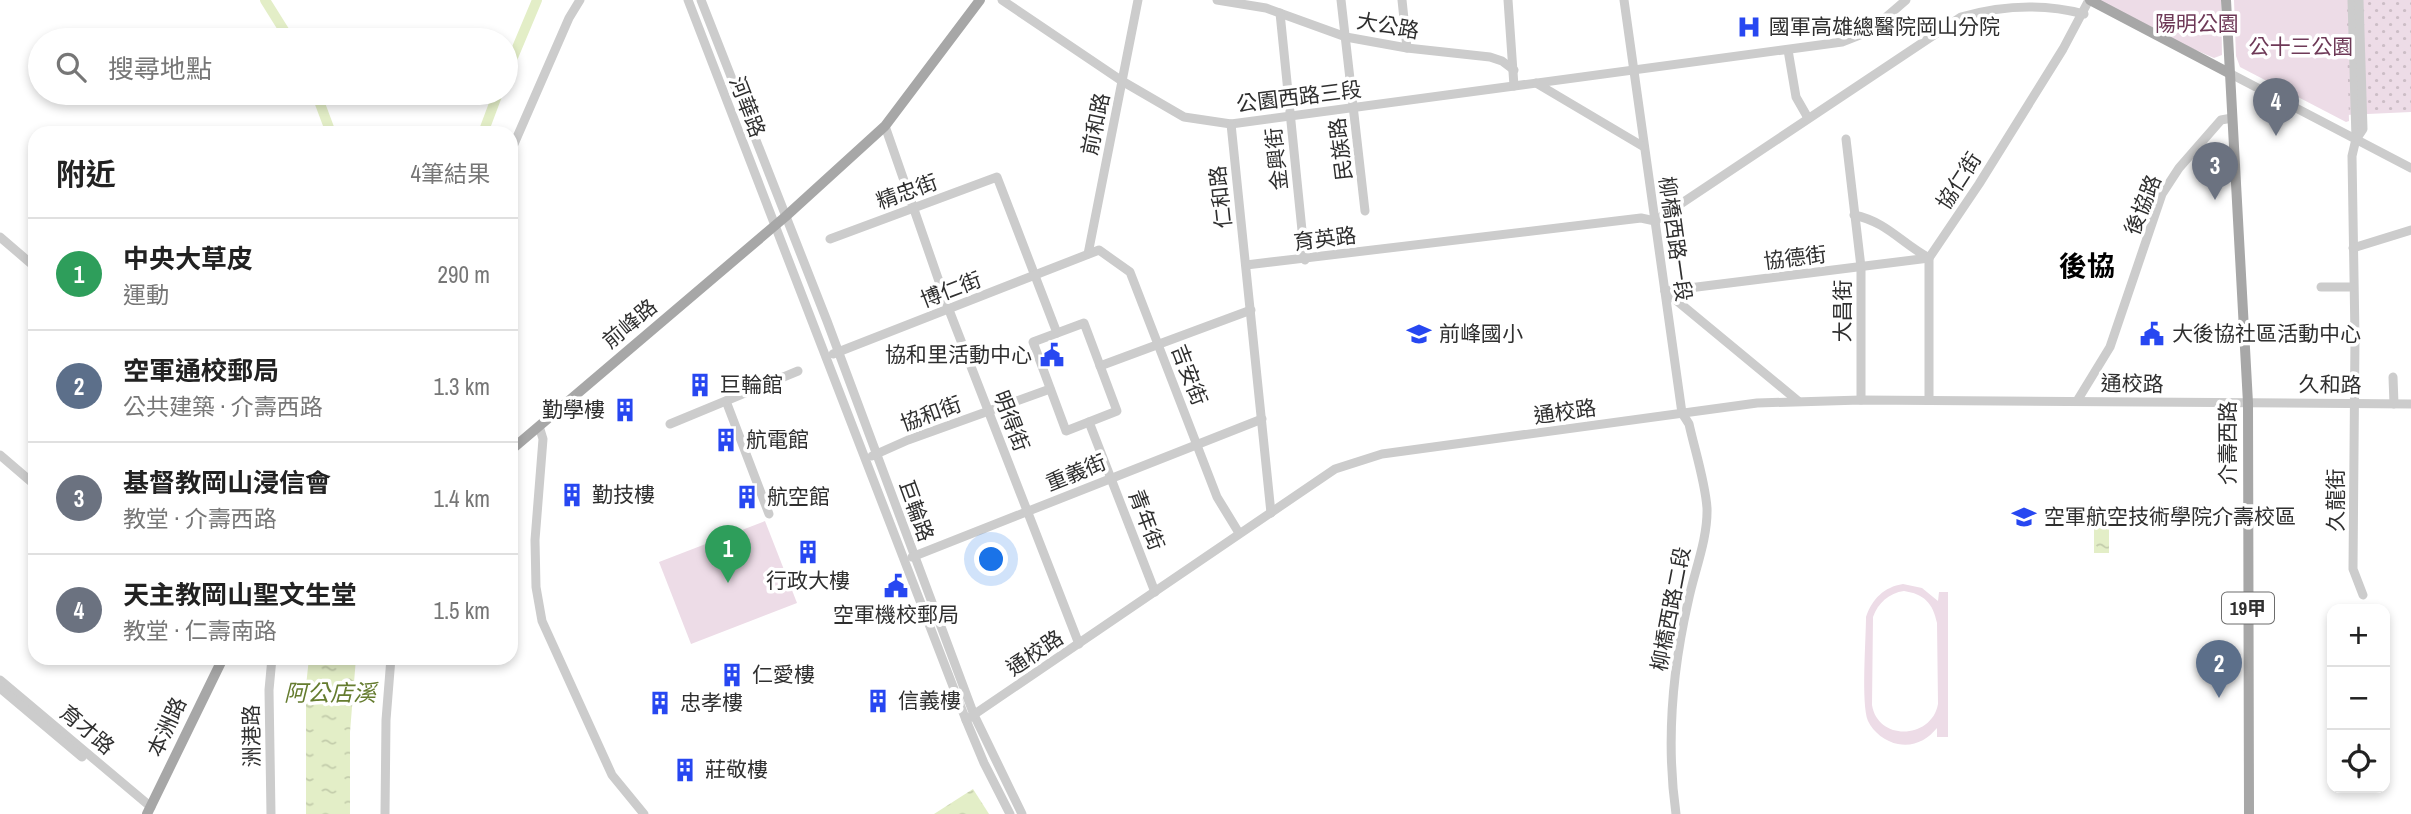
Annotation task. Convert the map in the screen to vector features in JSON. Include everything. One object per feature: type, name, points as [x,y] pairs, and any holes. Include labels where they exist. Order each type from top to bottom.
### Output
[{"type":"main road","points":[[785,217],[885,126],[980,0]]},
{"type":"main road","points":[[2090,0],[2228,73]]},
{"type":"main road","name":"介壽西路","points":[[2226,0],[2248,402],[2249,814]]},
{"type":"main road","name":"前峰路","points":[[518,444],[785,217]]},
{"type":"main road","name":"本洲路","points":[[149,811],[220,665]]},
{"type":"street","points":[[518,135],[569,18],[580,0]]},
{"type":"street","name":"河華路","points":[[688,0],[774,226]]},
{"type":"street","name":"河華路","points":[[701,0],[785,217]]},
{"type":"street","name":"公園西路三段","points":[[1002,0],[1122,81],[1184,117],[1231,124],[1842,42],[1870,31],[1906,0]]},
{"type":"street","name":"前和路","points":[[1088,254],[1138,0]]},
{"type":"street","name":"大公路","points":[[1217,0],[1262,7],[1346,37],[1407,48],[1490,57],[1502,61],[1514,70]]},
{"type":"street","name":"民族路","points":[[1341,0],[1365,211]]},
{"type":"street","points":[[1402,0],[1407,48]]},
{"type":"street","points":[[1508,0],[1514,86]]},
{"type":"street","name":"柳橋西路一段","points":[[1624,0],[1682,414]]},
{"type":"street","name":"協仁街","points":[[1929,258],[1979,184],[2090,0]]},
{"type":"street","points":[[2352,0],[2356,139]]},
{"type":"street","points":[[2356,139],[2363,129],[2359,0]]},
{"type":"street","points":[[1655,220],[1961,17],[2006,6],[2029,5],[2084,14]]},
{"type":"street","name":"金興街","points":[[1280,13],[1305,260]]},
{"type":"street","points":[[1788,50],[1796,97],[1808,118]]},
{"type":"street","points":[[2228,73],[2411,168]]},
{"type":"street","points":[[1536,83],[1644,147]]},
{"type":"street","name":"後協路","points":[[2077,401],[2110,347],[2166,187],[2221,120],[2232,118]]},
{"type":"street","name":"仁和路","points":[[1231,124],[1246,265]]},
{"type":"street","name":"明得街","points":[[885,126],[949,310],[1079,644]]},
{"type":"street","name":"大昌街","points":[[1846,139],[1861,267],[1861,400]]},
{"type":"street","name":"久龍街","points":[[2356,139],[2352,156],[2355,337],[2353,569],[2362,595]]},
{"type":"street","name":"精忠街","points":[[830,239],[997,177],[1034,276]]},
{"type":"street","points":[[1854,215],[1873,219],[1929,258],[1929,400]]},
{"type":"street","name":"巨輪路","points":[[785,217],[914,556],[984,763],[1010,814]]},
{"type":"street","name":"育英路","points":[[1246,265],[1641,218],[1655,220]]},
{"type":"street","name":"巨輪路","points":[[774,226],[904,561],[970,718],[1022,814]]},
{"type":"street","points":[[2353,248],[2411,230]]},
{"type":"street","points":[[0,237],[28,261]]},
{"type":"street","name":"吉安街","points":[[1088,254],[1099,250],[1130,272],[1217,497],[1239,533]]},
{"type":"street","name":"博仁街","points":[[826,357],[1088,254]]},
{"type":"street","name":"協德街","points":[[1665,290],[1929,258]]},
{"type":"street","points":[[1246,265],[1271,513]]},
{"type":"street","points":[[1034,276],[1057,333]]},
{"type":"street","points":[[2321,287],[2353,287]]},
{"type":"street","points":[[1665,290],[1798,401]]},
{"type":"street","points":[[1100,366],[1251,310]]},
{"type":"street","points":[[1084,323],[1100,366],[1117,411],[1066,431],[1033,342],[1084,323]]},
{"type":"street","points":[[670,424],[798,372]]},
{"type":"street","points":[[2393,377],[2394,404]]},
{"type":"street","name":"協和街","points":[[865,459],[908,440],[1050,389]]},
{"type":"street","points":[[726,401],[769,514]]},
{"type":"street","name":"通校路","points":[[970,718],[1335,469],[1382,454],[1770,402],[2248,402]]},
{"type":"street","name":"久和路","points":[[2248,402],[2411,404]]},
{"type":"street","name":"柳橋西路二段","points":[[1676,814],[1670,748],[1672,704],[1687,605],[1707,508],[1689,424],[1682,414]]},
{"type":"street","name":"重義街","points":[[904,561],[1262,419]]},
{"type":"street","name":"青年街","points":[[1089,422],[1155,592]]},
{"type":"street","points":[[539,426],[543,439],[535,540],[536,587],[542,621],[612,775],[644,814]]},
{"type":"street","points":[[2,460],[28,480]]},
{"type":"street","name":"洲港路","points":[[271,665],[269,690],[271,814]]},
{"type":"street","points":[[385,814],[386,720],[390,665]]},
{"type":"street","name":"育才路","points":[[0,680],[149,811]]},
{"type":"street","name":"育才路","points":[[0,688],[149,811]]},
{"type":"green space","name":"陽明公園","points":[[2093,0],[2221,0],[2222,55],[2214,58],[2150,30]]},
{"type":"green space","name":"公十三公園","points":[[2234,0],[2346,0],[2349,121],[2346,122],[2240,67],[2236,56]]},
{"type":"green space","points":[[2342,0],[2411,0],[2411,112],[2346,115]]},
{"type":"green space","points":[[765,521],[797,603],[691,644],[659,562]]},
{"type":"green space","points":[[1903,584],[1922,588],[1938,601],[1939,592],[1948,592],[1948,737],[1937,737],[1937,728],[1920,742],[1909,744],[1889,741],[1873,729],[1866,713],[1864,686],[1866,617],[1880,595]],"holes":[[[1904,591],[1926,601],[1933,610],[1937,623],[1938,704],[1934,716],[1926,724],[1905,731],[1884,725],[1876,717],[1872,705],[1873,617],[1881,603],[1889,596]]]},
{"type":"water","points":[[2094,508],[2109,508],[2109,553],[2094,553]]},
{"type":"water","name":"阿公店溪","points":[[308,665],[355,665],[350,732],[350,814],[306,814]]},
{"type":"water","points":[[973,789],[989,814],[934,814]]},
{"type":"waterway","points":[[265,0],[282,28]]},
{"type":"waterway","name":"阿公店溪","points":[[518,45],[537,0]]},
{"type":"waterway","points":[[320,105],[328,126]]},
{"type":"waterway","name":"阿公店溪","points":[[486,126],[494,105]]},
{"type":"place","name":"國軍高雄總醫院岡山分院","points":[[1749,27]]},
{"type":"place","name":"天主教岡山聖文生堂","points":[[2276,136]]},
{"type":"place","name":"基督教岡山浸信會","points":[[2215,200]]},
{"type":"place","name":"前峰國小","points":[[1419,334]]},
{"type":"place","name":"大後協社區活動中心","points":[[2152,334]]},
{"type":"place","name":"協和里活動中心","points":[[1052,355]]},
{"type":"place","name":"巨輪館","points":[[700,385]]},
{"type":"place","name":"勤學樓","points":[[625,410]]},
{"type":"place","name":"航電館","points":[[726,440]]},
{"type":"place","name":"勤技樓","points":[[572,495]]},
{"type":"place","name":"航空館","points":[[747,497]]},
{"type":"place","name":"空軍航空技術學院介壽校區","points":[[2024,517]]},
{"type":"place","name":"行政大樓","points":[[808,552]]},
{"type":"place","name":"中央大草皮","points":[[728,583]]},
{"type":"place","name":"空軍機校郵局","points":[[896,586]]},
{"type":"place","name":"仁愛樓","points":[[732,675]]},
{"type":"place","name":"空軍通校郵局","points":[[2219,698]]},
{"type":"place","name":"信義樓","points":[[878,701]]},
{"type":"place","name":"忠孝樓","points":[[660,703]]},
{"type":"place","name":"莊敬樓","points":[[685,770]]},
{"type":"district","name":"後協","points":[[2087,266]]}]
